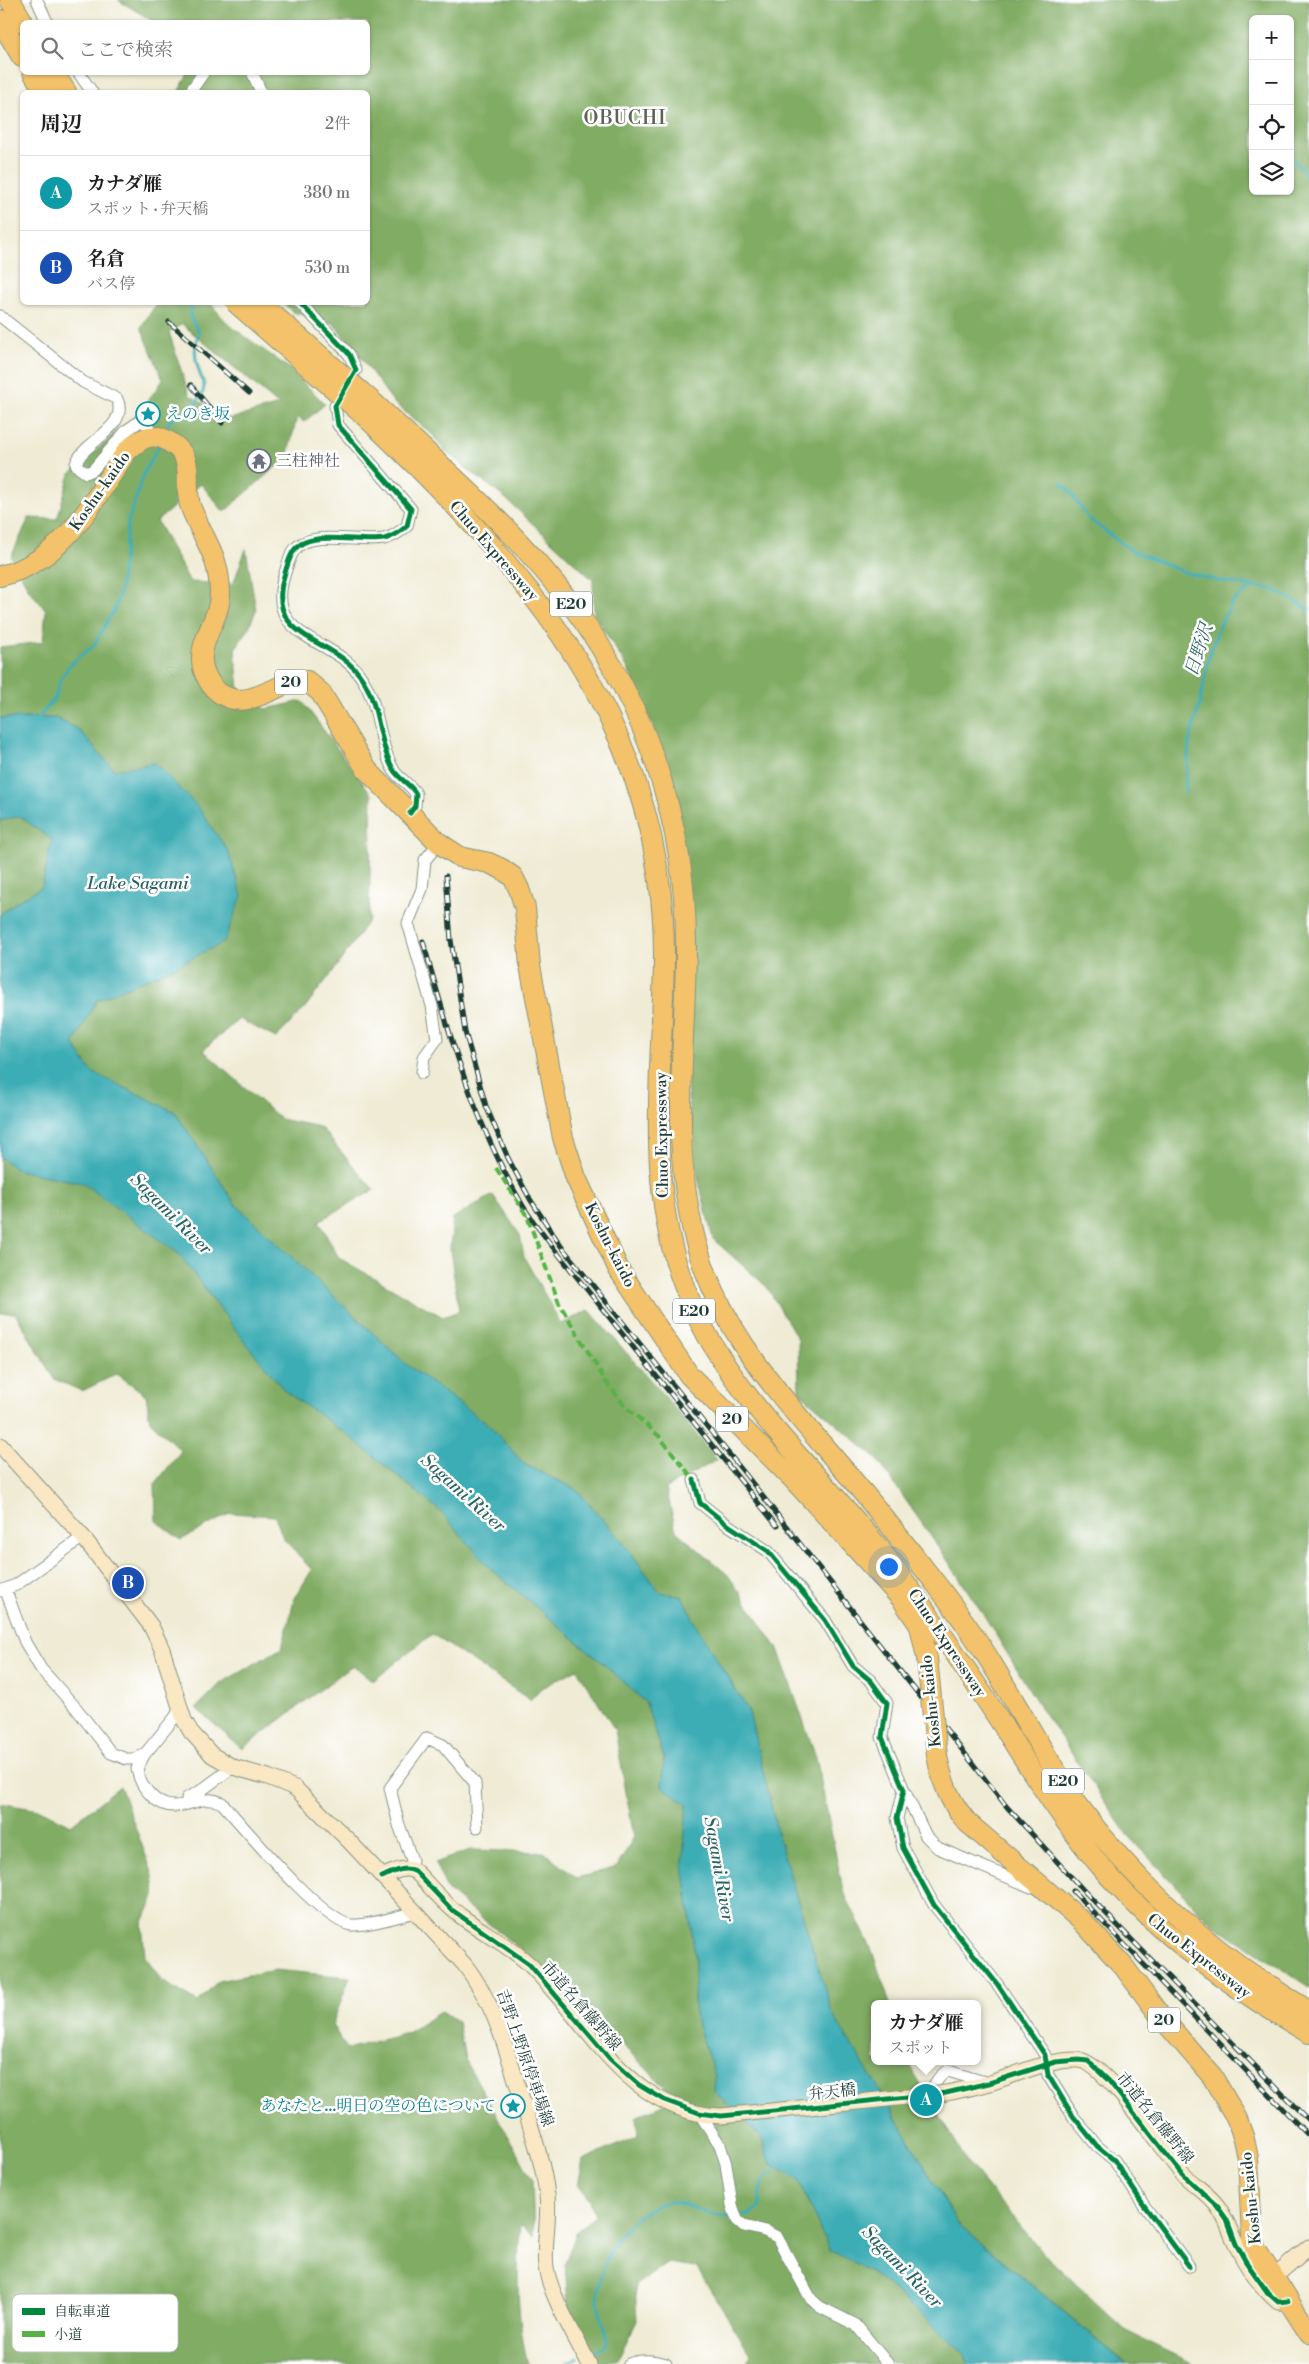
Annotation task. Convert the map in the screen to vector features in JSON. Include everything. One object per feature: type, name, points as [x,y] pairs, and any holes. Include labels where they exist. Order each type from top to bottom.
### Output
[{"type":"highway","points":[[10,0],[22,20]]},
{"type":"highway","points":[[0,20],[20,54]]},
{"type":"highway","points":[[34,75],[44,90]]},
{"type":"highway","points":[[55,75],[65,90]]},
{"type":"highway","name":"Chuo Expressway","points":[[239,305],[372,412],[423,471],[492,545],[518,575],[561,635],[597,693],[621,742],[641,796],[655,849],[663,920],[659,1097],[660,1177],[669,1237],[687,1296],[717,1355],[736,1383],[775,1431],[895,1568],[974,1683],[1053,1804],[1110,1876],[1140,1909],[1206,1966],[1250,1997],[1309,2033]]},
{"type":"highway","name":"Chuo Expressway","points":[[262,305],[372,412],[515,539],[552,581],[595,638],[623,684],[641,721],[666,796],[679,857],[686,944],[680,1094],[681,1138],[686,1195],[699,1252],[718,1301],[734,1331],[755,1363],[871,1502],[966,1624],[1078,1805],[1129,1867],[1192,1929],[1220,1952],[1253,1977],[1309,2011]]},
{"type":"highway","name":"Koshu-kaido","points":[[0,576],[34,564],[62,542],[127,451],[140,440],[159,438],[183,455],[190,476],[190,505],[214,555],[218,571],[220,592],[218,614],[206,639],[202,660],[203,668],[213,686],[219,693],[236,700],[248,699],[292,682],[308,681],[327,700],[367,770],[439,843],[460,857],[489,863],[502,869],[513,878],[525,908],[534,994],[563,1138],[576,1178],[619,1270],[689,1375],[794,1480],[902,1599],[920,1626],[927,1658],[937,1756],[945,1789],[958,1812],[968,1823],[1084,1922],[1124,1967],[1161,2017],[1208,2071],[1227,2099],[1237,2119],[1248,2158],[1252,2237],[1262,2262],[1309,2333]]},
{"type":"main road","name":"吉野上野原停車場線","points":[[0,1445],[83,1537],[151,1626],[162,1650],[184,1720],[191,1732],[212,1754],[233,1767],[268,1777],[295,1788],[382,1877],[464,1964],[479,1983],[490,2003],[532,2129],[545,2182],[548,2198],[546,2268],[552,2289],[589,2364]]},
{"type":"main road","points":[[382,1877],[410,1868]]},
{"type":"main road","name":"市道名倉藤野線","points":[[410,1868],[452,1910],[529,1964],[619,2069],[652,2094],[699,2113],[721,2116]]},
{"type":"main road","name":"市道名倉藤野線","points":[[946,2093],[989,2083],[1047,2065],[1078,2060],[1088,2061],[1098,2068],[1180,2172],[1217,2206],[1226,2220],[1246,2262],[1268,2293],[1278,2302],[1288,2301]]},
{"type":"main road","name":"弁天橋","points":[[721,2116],[946,2093]]},
{"type":"main road","points":[[1273,2278],[1309,2247]]},
{"type":"street","points":[[37,0],[46,20]]},
{"type":"street","points":[[80,75],[91,90]]},
{"type":"street","points":[[191,90],[202,75]]},
{"type":"street","points":[[253,75],[260,90]]},
{"type":"street","points":[[301,305],[349,354],[356,370],[335,406],[338,425],[411,509],[407,526],[396,534],[384,539],[320,540],[298,546],[292,552],[281,586],[282,610],[292,627],[345,659],[363,680],[373,701],[393,770],[416,794],[415,806],[410,813]]},
{"type":"street","points":[[0,316],[93,388],[117,399],[120,413],[104,434],[81,453],[76,464],[78,468],[86,473],[93,470],[126,431],[140,422],[148,424],[159,438]]},
{"type":"street","points":[[422,1073],[424,1057],[437,1040],[432,1006],[408,924],[422,888],[425,860],[439,843]]},
{"type":"street","points":[[694,1480],[700,1503],[725,1523],[768,1551],[824,1620],[853,1666],[872,1681],[887,1703],[882,1736],[904,1790],[926,1836],[938,1848],[1031,1887],[1041,1884]]},
{"type":"street","points":[[83,1537],[3,1591],[25,1642],[42,1669],[76,1708],[102,1743],[111,1753],[126,1759],[134,1759],[144,1755]]},
{"type":"street","points":[[180,1707],[176,1716],[144,1755],[137,1769],[141,1784],[147,1793],[162,1805],[172,1807],[184,1806],[213,1798],[222,1802],[301,1888],[338,1921],[352,1925],[415,1912]]},
{"type":"street","points":[[410,1868],[412,1860],[399,1824],[390,1788],[427,1738],[443,1745],[475,1783],[477,1827]]},
{"type":"street","points":[[147,1793],[169,1800],[184,1800],[199,1792],[233,1767]]},
{"type":"street","points":[[904,1790],[897,1818],[904,1848],[934,1905],[998,1985],[1045,2055],[1048,2075],[1073,2116],[1097,2146],[1114,2160],[1143,2204],[1190,2266]]},
{"type":"street","points":[[926,2106],[935,2083],[942,2073],[948,2071],[989,2083]]},
{"type":"street","points":[[699,2113],[720,2145],[726,2164],[732,2205],[737,2220],[744,2226],[771,2233],[777,2237],[811,2299],[820,2307],[856,2325],[888,2364]]},
{"type":"street","points":[[629,2364],[636,2361],[666,2364]]},
{"type":"green space","points":[[118,0],[1309,0],[1309,1987],[1211,1923],[1128,1836],[1040,1707],[985,1617],[944,1555],[877,1459],[799,1392],[798,1339],[767,1287],[713,1239],[698,1179],[688,1099],[676,799],[652,724],[627,667],[594,615],[593,580],[505,498],[445,452],[432,434],[394,403],[333,323],[293,312],[285,305],[370,305],[370,90],[179,90],[188,75],[370,75],[370,20],[151,20]]},
{"type":"green space","points":[[156,305],[212,305],[228,324],[290,369],[325,404],[304,422],[297,417],[287,457],[224,512],[201,484],[157,521],[190,582],[233,584],[246,549],[256,610],[248,630],[235,649],[239,689],[266,709],[302,701],[372,795],[369,920],[303,1010],[276,1038],[239,1019],[203,1050],[280,1119],[320,1127],[374,1190],[319,1221],[339,1258],[443,1317],[459,1311],[450,1249],[453,1218],[493,1195],[520,1235],[524,1257],[561,1324],[589,1310],[667,1399],[717,1460],[666,1488],[676,1531],[728,1575],[778,1649],[816,1757],[843,1890],[871,1948],[889,2000],[871,2000],[871,2065],[911,2065],[914,2074],[969,2165],[1044,2254],[1126,2331],[1194,2364],[1127,2364],[957,2223],[905,2132],[833,2015],[779,1839],[749,1712],[699,1630],[682,1597],[660,1592],[626,1546],[577,1490],[524,1464],[490,1426],[407,1365],[236,1205],[175,1112],[92,1072],[73,1044],[97,1000],[175,967],[242,896],[228,851],[198,807],[114,770],[78,729],[55,718],[0,718],[0,647],[43,642],[46,610],[29,590],[11,557],[29,518],[57,519],[70,474],[141,410],[163,380],[141,327]],"holes":[[[182,324],[279,405],[230,419],[189,395],[169,332]]]},
{"type":"green space","points":[[20,816],[52,840],[42,887],[16,902],[0,915],[0,821]]},
{"type":"green space","points":[[0,1157],[17,1170],[83,1183],[179,1254],[238,1333],[285,1391],[348,1435],[440,1511],[491,1569],[605,1665],[646,1703],[664,1758],[662,1786],[687,1804],[683,1864],[695,1956],[694,2013],[715,2077],[714,2092],[760,2135],[771,2164],[798,2180],[829,2249],[872,2273],[964,2353],[969,2364],[747,2364],[750,2353],[696,2267],[668,2263],[635,2285],[637,2321],[618,2358],[594,2364],[568,2306],[565,2263],[577,2231],[595,2216],[590,2200],[578,2186],[583,2160],[638,2136],[636,2117],[676,2098],[552,1975],[447,1890],[435,1863],[470,1850],[544,1852],[577,1878],[617,1867],[634,1837],[615,1730],[577,1669],[540,1689],[530,1700],[432,1634],[373,1681],[353,1665],[242,1749],[196,1708],[221,1683],[282,1648],[295,1597],[312,1570],[283,1538],[275,1516],[231,1513],[181,1540],[156,1521],[155,1484],[181,1451],[150,1421],[146,1395],[117,1374],[82,1391],[54,1379],[15,1313],[0,1313]]},
{"type":"green space","points":[[120,1786],[153,1875],[155,1894],[142,1924],[145,1956],[161,1980],[198,2002],[218,1981],[274,1970],[350,1977],[332,2025],[347,2049],[407,2033],[442,2011],[458,2022],[465,2059],[532,2179],[534,2236],[520,2225],[518,2260],[519,2312],[528,2364],[0,2364],[0,1803],[44,1811],[71,1825]]},
{"type":"water","name":"Lake Sagami","points":[[0,718],[55,718],[78,729],[114,770],[155,763],[198,807],[228,851],[242,896],[224,942],[175,967],[97,1000],[73,1044],[92,1072],[175,1112],[236,1205],[407,1365],[490,1426],[524,1464],[577,1490],[626,1546],[660,1592],[682,1596],[699,1630],[749,1712],[779,1839],[833,2015],[905,2132],[957,2223],[1126,2364],[969,2364],[964,2353],[872,2273],[829,2249],[798,2180],[771,2164],[760,2135],[714,2092],[715,2077],[694,2013],[695,1956],[683,1864],[687,1804],[662,1787],[664,1758],[646,1703],[605,1665],[491,1569],[440,1511],[348,1435],[285,1391],[238,1333],[179,1254],[83,1183],[17,1170],[0,1157],[0,915],[16,902],[42,887],[52,840],[20,816],[0,821]]},
{"type":"waterway","points":[[1294,160],[1303,170],[1309,185]]},
{"type":"waterway","points":[[165,431],[170,420],[192,407],[203,391],[204,384],[195,354],[199,333],[190,316],[192,305]]},
{"type":"waterway","points":[[35,722],[55,698],[60,680],[68,667],[83,653],[93,647],[116,606],[120,590],[128,522],[144,473],[160,444]]},
{"type":"waterway","points":[[1062,484],[1068,489],[1089,519],[1132,551],[1187,573],[1224,582],[1272,589],[1309,609]]},
{"type":"waterway","name":"日野沢","points":[[1185,793],[1189,743],[1200,703],[1208,661],[1219,626],[1235,599],[1255,586]]},
{"type":"waterway","points":[[743,2216],[749,2215],[760,2206],[762,2182],[780,2166]]},
{"type":"waterway","points":[[595,2350],[606,2345],[607,2340],[599,2308],[598,2292],[601,2275],[607,2258],[627,2227],[640,2215],[655,2206],[670,2202],[676,2202],[713,2215],[729,2217]]},
{"type":"waterway","points":[[567,2364],[578,2358]]},
{"type":"railway","points":[[169,322],[249,393]]},
{"type":"railway","points":[[191,385],[222,423]]},
{"type":"railway","points":[[446,876],[451,940],[465,1032],[486,1106],[508,1158],[530,1199],[561,1246],[746,1475],[1007,1807],[1085,1892],[1309,2121]]},
{"type":"railway","points":[[423,941],[442,1009],[476,1109],[505,1173],[533,1222],[777,1526]]},
{"type":"railway","points":[[1073,1891],[1309,2136]]},
{"type":"marked path","points":[[496,1168],[527,1216],[559,1303],[606,1382],[625,1406],[659,1436],[694,1480]]},
{"type":"cycle path","points":[[302,305],[349,354],[356,370],[335,406],[338,425],[411,509],[407,526],[396,534],[384,539],[327,538],[316,539],[298,546],[293,552],[284,576],[281,598],[284,614],[293,626],[337,654],[363,680],[373,701],[388,759],[395,773],[416,794],[415,806],[410,813]]},
{"type":"cycle path","points":[[694,1480],[700,1503],[725,1523],[768,1551],[825,1620],[853,1666],[871,1681],[887,1703],[882,1737],[904,1790],[897,1818],[903,1848],[934,1905],[998,1985],[1045,2055],[1048,2075],[1073,2116],[1097,2146],[1114,2160],[1143,2204],[1189,2266]]},
{"type":"cycle path","points":[[382,1877],[403,1869],[416,1872],[452,1910],[529,1964],[610,2059],[639,2085],[664,2100],[699,2113],[721,2116],[946,2093],[989,2083],[1055,2062],[1088,2061],[1109,2081],[1180,2172],[1217,2206],[1227,2220],[1236,2244],[1246,2262],[1268,2293],[1278,2302],[1288,2301]]},
{"type":"place","name":"えのき坂","points":[[148,414]]},
{"type":"place","name":"三柱神社","points":[[259,461]]},
{"type":"place","name":"名倉","points":[[128,1583]]},
{"type":"place","name":"カナダ雁","points":[[926,2100]]},
{"type":"place","name":"あなたと…明日の空の色について","points":[[513,2106]]},
{"type":"district","name":"OBUCHI","points":[[625,118]]},
{"type":"water label","name":"Sagami River","points":[[171,1214]]},
{"type":"water label","name":"Sagami River","points":[[463,1493]]},
{"type":"water label","name":"Sagami River","points":[[719,1869]]},
{"type":"water label","name":"Sagami River","points":[[902,2267]]}]
